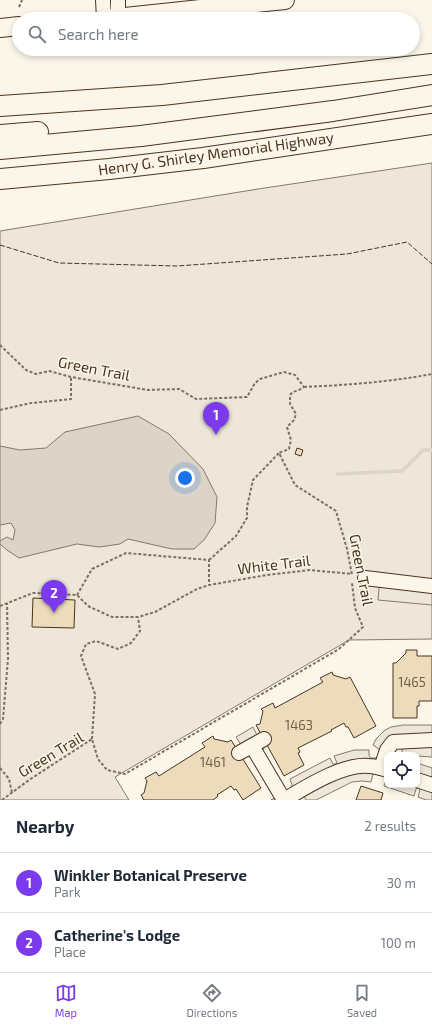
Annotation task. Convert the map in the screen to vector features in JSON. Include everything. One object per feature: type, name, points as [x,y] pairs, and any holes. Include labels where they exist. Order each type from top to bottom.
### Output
[{"type":"highway","points":[[0,106],[162,95],[432,64]]},
{"type":"highway","points":[[0,149],[140,136],[333,111],[432,95]]},
{"type":"highway","points":[[0,135],[333,111]]},
{"type":"highway","name":"Henry G. Shirley Memorial Highway","points":[[0,179],[109,170],[432,124]]},
{"type":"main road","points":[[174,12],[285,0]]},
{"type":"main road","points":[[0,28],[12,27]]},
{"type":"street","points":[[103,0],[107,12]]},
{"type":"street","points":[[113,12],[118,0]]},
{"type":"street","points":[[358,576],[432,586]]},
{"type":"street","points":[[387,752],[393,742],[432,740]]},
{"type":"street","points":[[239,753],[258,743],[284,800],[347,768],[369,766],[384,769]]},
{"type":"street","points":[[420,781],[432,785]]},
{"type":"path","points":[[19,7],[22,0]]},
{"type":"path","name":"Green Trail","points":[[0,345],[26,370],[36,374],[49,371],[71,377],[148,390],[179,389],[196,399],[247,397],[255,383],[260,379],[284,372],[295,375],[304,387]]},
{"type":"path","points":[[0,606],[33,593],[77,595],[92,569],[126,553],[209,560],[236,536],[247,518],[247,507],[253,480],[279,453],[289,449],[291,440],[287,427],[294,420],[296,414],[290,404],[290,395],[293,391],[301,390],[304,387],[377,383],[404,380],[432,374]]},
{"type":"path","points":[[0,410],[31,403],[71,399],[71,377]]},
{"type":"path","name":"Green Trail","points":[[2,800],[29,780],[92,739],[98,759],[107,770],[125,774],[339,649],[363,627],[355,608],[358,576],[347,549],[336,511],[295,485],[279,453]]},
{"type":"path","points":[[209,560],[209,585]]},
{"type":"path","name":"White Trail","points":[[77,595],[88,606],[112,617],[138,617],[155,612],[198,589],[209,585],[267,575],[310,570],[358,576]]},
{"type":"path","points":[[0,724],[3,719],[8,659],[7,603]]},
{"type":"path","points":[[92,739],[95,694],[81,656],[86,644],[96,641],[118,649],[131,643],[140,631],[138,617]]},
{"type":"path","points":[[0,768],[9,779],[12,793]]},
{"type":"shaded area","points":[[432,163],[432,639],[349,640],[115,777],[129,800],[0,800],[0,231],[258,189]]},
{"type":"shaded area","points":[[138,416],[169,434],[203,469],[217,497],[215,523],[204,540],[194,549],[172,549],[128,539],[120,544],[99,547],[77,544],[19,558],[0,544],[0,541],[7,537],[13,540],[15,530],[11,523],[0,525],[0,446],[20,450],[46,448],[65,432]]},
{"type":"shaded area","points":[[380,578],[432,583],[432,605],[378,600]]},
{"type":"shaded area","points":[[403,725],[432,725],[432,757],[420,756],[420,752],[402,752],[400,747],[395,752],[384,752],[384,776],[373,774],[371,782],[352,782],[316,800],[306,800],[302,797],[299,800],[271,800],[291,788],[292,785],[290,779],[330,758],[333,764],[337,763],[334,756],[354,750],[369,750],[369,756],[371,758],[378,757],[380,750],[373,745],[376,739],[385,730],[391,727]]},
{"type":"shaded area","points":[[253,727],[264,749],[249,757],[236,737]]},
{"type":"shaded area","points":[[420,764],[432,768],[432,800],[426,800],[418,797],[420,790],[418,788],[420,788]]},
{"type":"shaded area","points":[[390,788],[418,788],[416,789],[414,796]]},
{"type":"building","points":[[297,448],[303,450],[301,456],[295,454]]},
{"type":"building","points":[[33,598],[75,600],[74,628],[32,627]]},
{"type":"building","points":[[406,650],[417,650],[417,656],[432,656],[432,701],[419,701],[419,706],[417,706],[417,718],[393,718],[393,663],[396,663],[406,653]]},
{"type":"building","points":[[332,672],[333,675],[346,679],[350,677],[376,726],[354,738],[344,723],[331,730],[332,731],[298,748],[300,752],[298,753],[304,765],[284,776],[256,725],[260,724],[263,711],[261,709],[273,703],[275,708],[323,682],[320,678]]},
{"type":"building","points":[[213,736],[214,739],[228,742],[231,740],[261,788],[243,800],[236,789],[234,790],[231,786],[217,795],[218,796],[213,800],[144,800],[141,795],[144,793],[147,781],[145,778],[156,772],[159,776],[205,747],[202,743]]},
{"type":"building","points":[[361,786],[383,793],[381,800],[356,800]]},
{"type":"waterway","points":[[337,474],[402,471],[423,450],[432,450]]},
{"type":"fence","points":[[0,245],[59,263],[177,266],[347,254],[407,242],[432,264]]},
{"type":"place","name":"Winkler Botanical Preserve","points":[[216,435]]},
{"type":"place","name":"Catherine's Lodge","points":[[54,613]]}]
